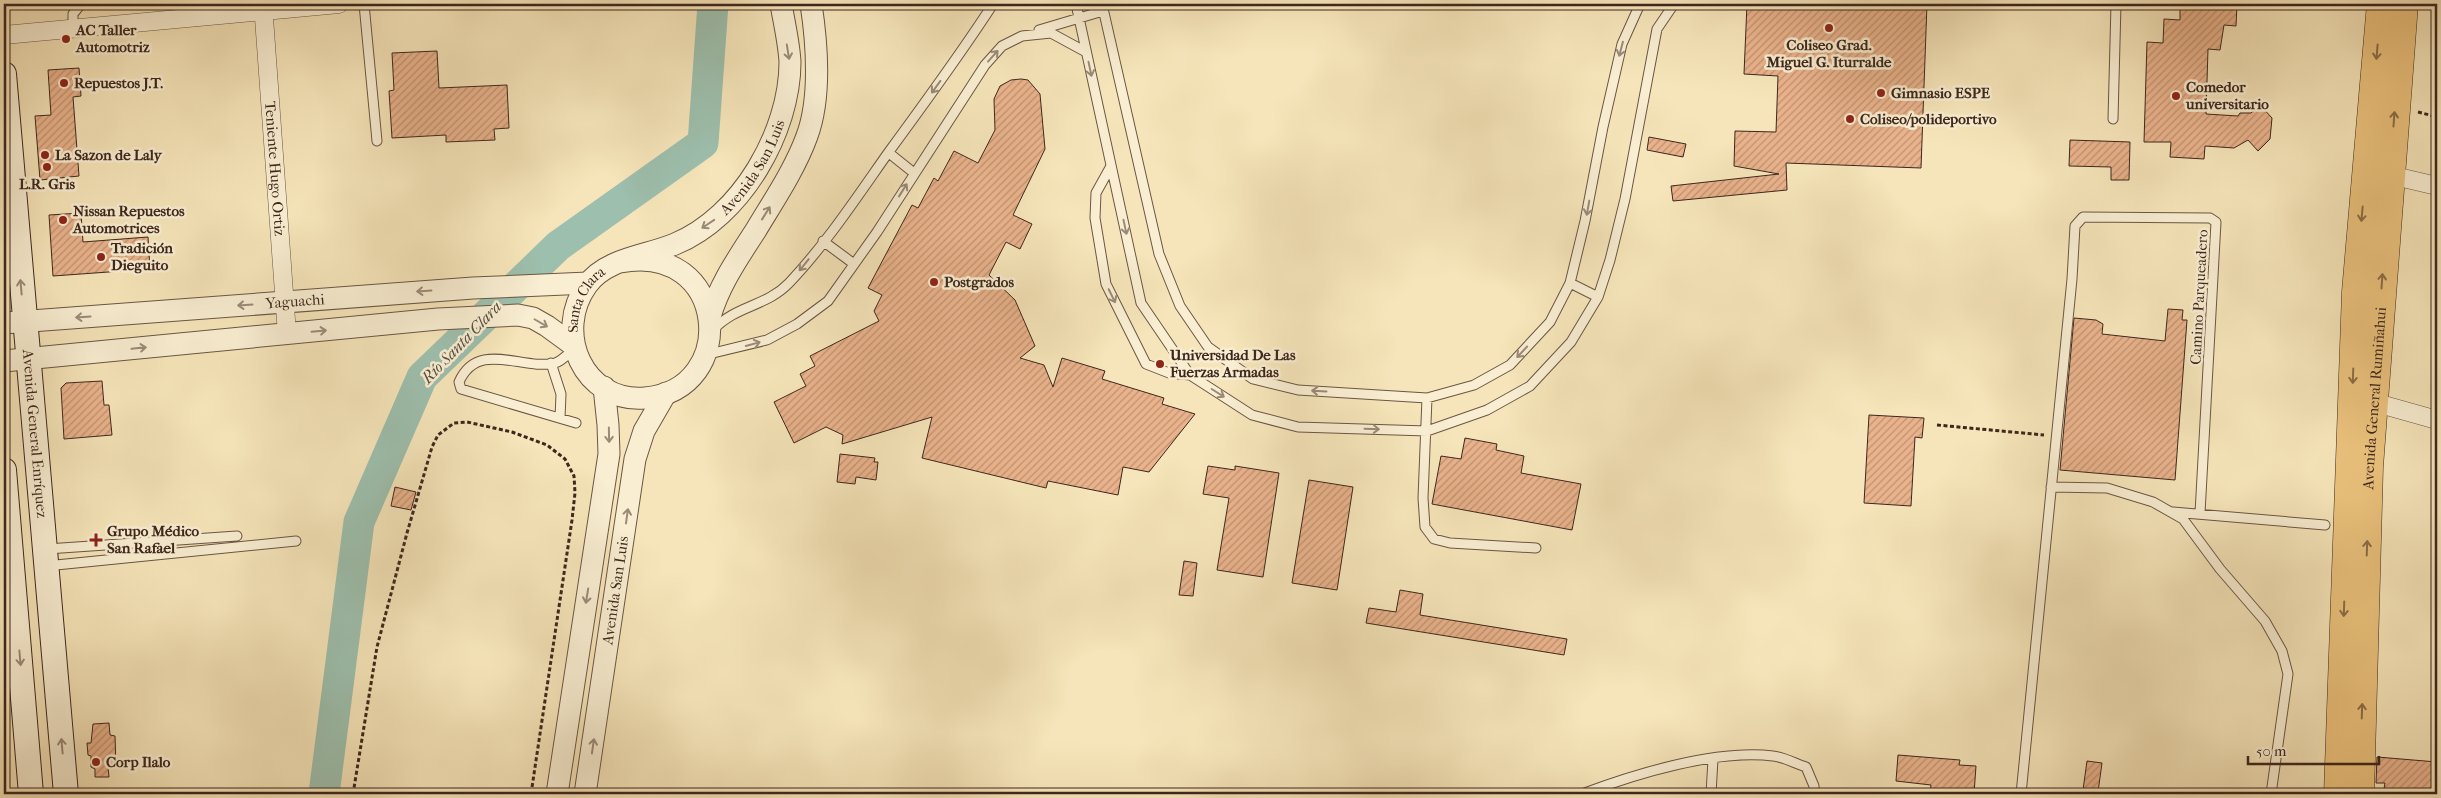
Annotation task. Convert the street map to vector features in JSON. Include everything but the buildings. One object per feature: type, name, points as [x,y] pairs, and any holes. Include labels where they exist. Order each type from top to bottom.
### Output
[{"type":"highway","name":"Avenida General Rumiñahui","points":[[2338,794],[2356,292],[2381,4]]},
{"type":"highway","name":"Avenida General Rumiñahui","points":[[2360,794],[2369,467],[2404,4]]},
{"type":"main road","name":"Avenida General Enríquez","points":[[4,74],[14,322],[27,359],[66,794]]},
{"type":"main road","points":[[4,470],[31,794]]},
{"type":"street","points":[[4,35],[264,7],[339,4]]},
{"type":"street","name":"Avenida San Luis","points":[[620,262],[676,244],[693,234],[716,218],[748,184],[765,156],[779,124],[786,94],[790,61],[781,4]]},
{"type":"street","points":[[710,325],[719,291],[785,181],[808,135],[814,104],[816,57],[816,38],[811,4]]},
{"type":"street","name":"Teniente Hugo Ortiz","points":[[264,7],[287,334]]},
{"type":"street","points":[[2390,175],[2437,186]]},
{"type":"street","name":"Santa Clara","points":[[637,259],[654,260],[678,270],[697,286],[705,301],[710,325],[705,355],[689,378],[666,393],[645,398],[623,395],[604,387],[586,372],[574,347],[571,323],[577,302],[588,283],[603,270],[620,262],[637,259]]},
{"type":"street","name":"Yaguachi","points":[[14,322],[473,288],[588,283]]},
{"type":"street","name":"Yaguachi","points":[[4,361],[438,319],[504,315],[533,318],[574,347]]},
{"type":"street","name":"Avenida San Luis","points":[[557,794],[609,454],[604,387]]},
{"type":"street","name":"Avenida San Luis","points":[[585,794],[635,459],[644,431],[666,393]]},
{"type":"street","points":[[2373,402],[2437,420]]},
{"type":"lane","points":[[73,28],[73,14],[81,4]]},
{"type":"lane","points":[[364,4],[377,141]]},
{"type":"lane","points":[[710,325],[734,312],[774,296],[789,283],[846,214],[963,50],[993,4]]},
{"type":"lane","points":[[1076,4],[1141,303],[1190,375],[1252,415],[1298,427],[1427,431],[1487,410],[1530,386],[1570,342],[1598,297],[1610,260],[1625,199],[1657,28],[1674,4]]},
{"type":"lane","points":[[705,355],[767,340],[797,324],[828,301],[985,65],[1002,46],[1022,36],[1103,8],[1159,254],[1180,306],[1208,347],[1253,379],[1298,390],[1427,398],[1474,385],[1510,365],[1550,322],[1570,283],[1622,44],[1640,4]]},
{"type":"lane","points":[[2112,119],[2116,4]]},
{"type":"lane","points":[[1022,36],[1051,33],[1086,52]]},
{"type":"lane","points":[[888,153],[914,172]]},
{"type":"lane","points":[[1111,166],[1096,193],[1095,218],[1106,284],[1146,364],[1169,373],[1190,375]]},
{"type":"lane","name":"Camino Parqueadero","points":[[2055,436],[2072,279],[2075,226],[2083,217],[2210,218],[2216,222],[2200,513]]},
{"type":"lane","points":[[824,241],[854,264]]},
{"type":"lane","points":[[1570,283],[1598,297]]},
{"type":"lane","points":[[574,347],[556,362],[551,363],[541,364],[496,358],[483,360],[463,374],[459,382],[461,389],[576,423]]},
{"type":"lane","points":[[551,363],[562,394],[560,418]]},
{"type":"lane","points":[[1427,398],[1423,498],[1425,527],[1434,539],[1450,543],[1536,548]]},
{"type":"lane","points":[[2021,794],[2055,436]]},
{"type":"lane","points":[[2051,487],[2107,488],[2153,502],[2183,519],[2220,569],[2265,621],[2282,651],[2288,674],[2271,794]]},
{"type":"lane","points":[[2171,512],[2325,525]]},
{"type":"lane","points":[[45,558],[237,536]]},
{"type":"lane","points":[[45,558],[296,541]]},
{"type":"lane","points":[[1582,794],[1629,776],[1730,755],[1775,756],[1806,767],[1814,786],[1814,794]]},
{"type":"lane","points":[[1711,794],[1713,759]]},
{"type":"path","points":[[353,794],[377,647],[432,447],[438,435],[448,426],[454,423],[467,422],[512,432],[548,445],[565,459],[574,476],[575,493],[572,520],[531,794]]},
{"type":"path","points":[[1937,425],[2055,436]]},
{"type":"waterway","name":"Río Santa Clara","points":[[324,794],[359,522],[422,377],[558,246],[703,143],[713,4]]},
{"type":"place","name":"Coliseo Grad. Miguel G. Iturralde","points":[[1829,28]]},
{"type":"place","name":"AC Taller Automotriz","points":[[66,39]]},
{"type":"place","name":"Repuestos J.T.","points":[[64,83]]},
{"type":"place","name":"Gimnasio ESPE","points":[[1881,93]]},
{"type":"place","name":"Comedor universitario","points":[[2176,96]]},
{"type":"place","name":"Coliseo/polideportivo","points":[[1850,119]]},
{"type":"place","name":"La Sazon de Laly","points":[[45,155]]},
{"type":"place","name":"L.R. Gris","points":[[47,167]]},
{"type":"place","name":"Nissan Repuestos Automotrices","points":[[63,220]]},
{"type":"place","name":"Tradición Dieguito","points":[[101,257]]},
{"type":"place","name":"Postgrados","points":[[934,282]]},
{"type":"place","name":"Universidad De Las Fuerzas Armadas","points":[[1160,364]]},
{"type":"place","name":"Grupo Médico San Rafael","points":[[96,540]]},
{"type":"place","name":"Corp Ilalo","points":[[96,762]]}]
